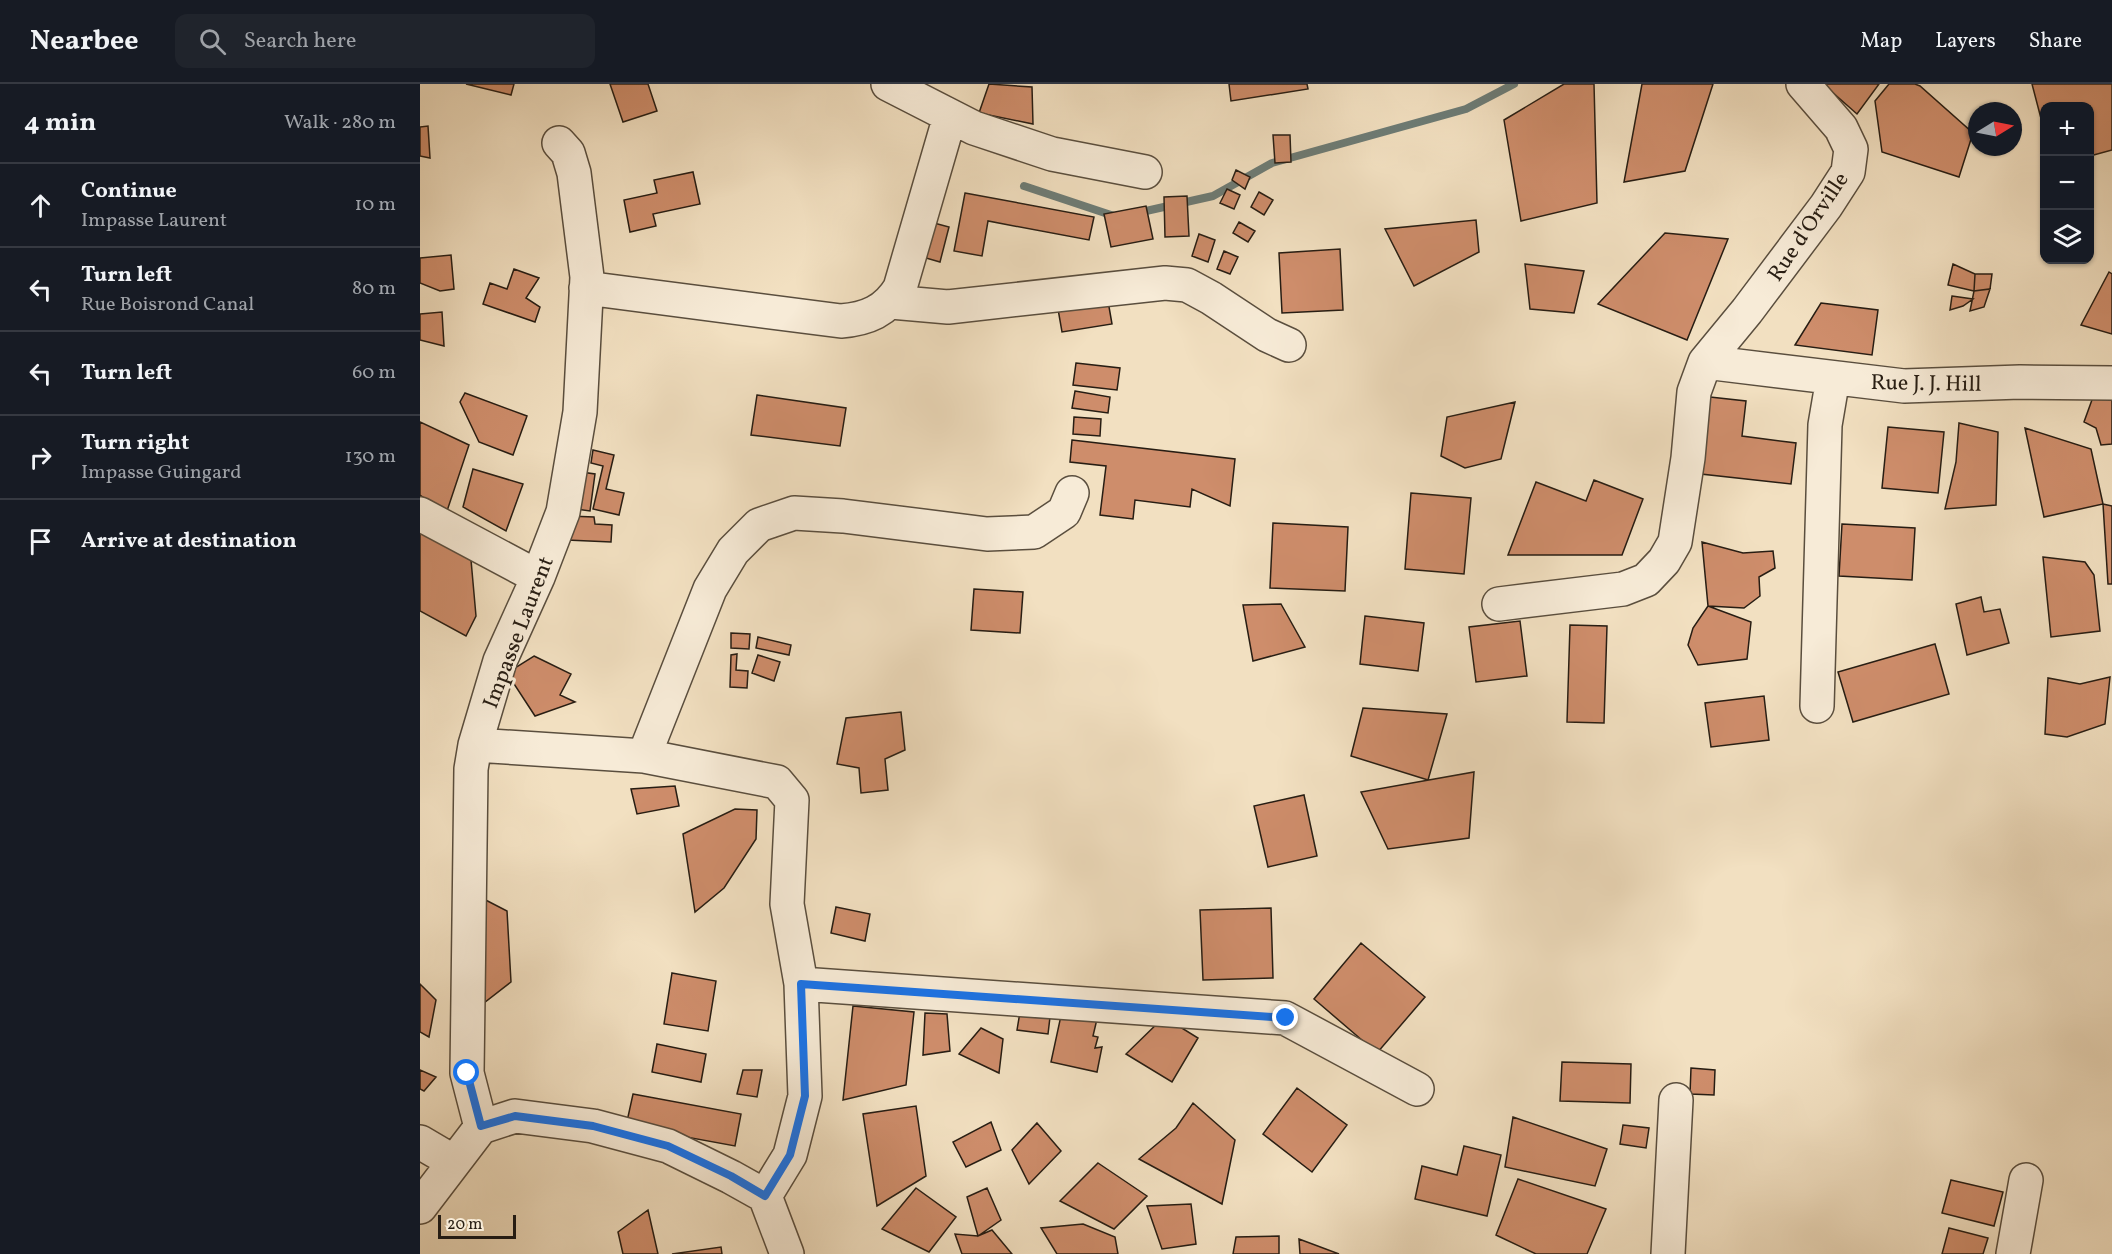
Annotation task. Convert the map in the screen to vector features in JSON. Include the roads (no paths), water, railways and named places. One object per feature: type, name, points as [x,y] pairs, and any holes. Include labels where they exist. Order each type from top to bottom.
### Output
[{"type":"street","points":[[888,84],[974,128],[1052,154],[1145,172]]},
{"type":"street","name":"Rue d'Orville","points":[[1499,604],[1623,589],[1646,580],[1664,561],[1675,542],[1688,458],[1694,392],[1705,362],[1747,312],[1826,206],[1848,172],[1851,149],[1841,128],[1803,84]]},
{"type":"street","points":[[586,288],[841,321],[870,316],[891,302],[900,288],[950,116]]},
{"type":"street","name":"Impasse Laurent","points":[[481,1126],[467,1073],[471,769],[475,745],[500,661],[538,577],[563,512],[580,412],[587,277],[574,173],[568,153],[559,143]]},
{"type":"street","points":[[891,302],[948,307],[1166,283],[1187,285],[1267,335],[1289,345]]},
{"type":"street","name":"Rue J. J. Hill","points":[[1705,362],[1904,386],[2020,382],[2112,383]]},
{"type":"street","points":[[1817,706],[1825,425],[1833,378]]},
{"type":"street","points":[[644,756],[710,589],[733,551],[759,525],[794,513],[843,516],[987,534],[1034,532],[1065,512],[1072,493]]},
{"type":"street","points":[[420,514],[538,577]]},
{"type":"street","points":[[475,745],[644,756],[777,782],[792,800],[787,904],[801,984],[805,1096],[790,1155],[765,1196]]},
{"type":"street","points":[[801,984],[1286,1018],[1417,1089]]},
{"type":"street","points":[[1668,1254],[1676,1100]]},
{"type":"street","points":[[420,1207],[481,1126],[515,1116],[593,1126],[668,1146],[731,1176],[765,1196],[787,1254]]},
{"type":"street","points":[[420,1142],[454,1162]]},
{"type":"street","points":[[2013,1254],[2026,1180]]},
{"type":"waterway","points":[[1137,213],[1213,196],[1272,163],[1466,109],[1514,84]]},
{"type":"waterway","points":[[1024,186],[1117,217]]}]
